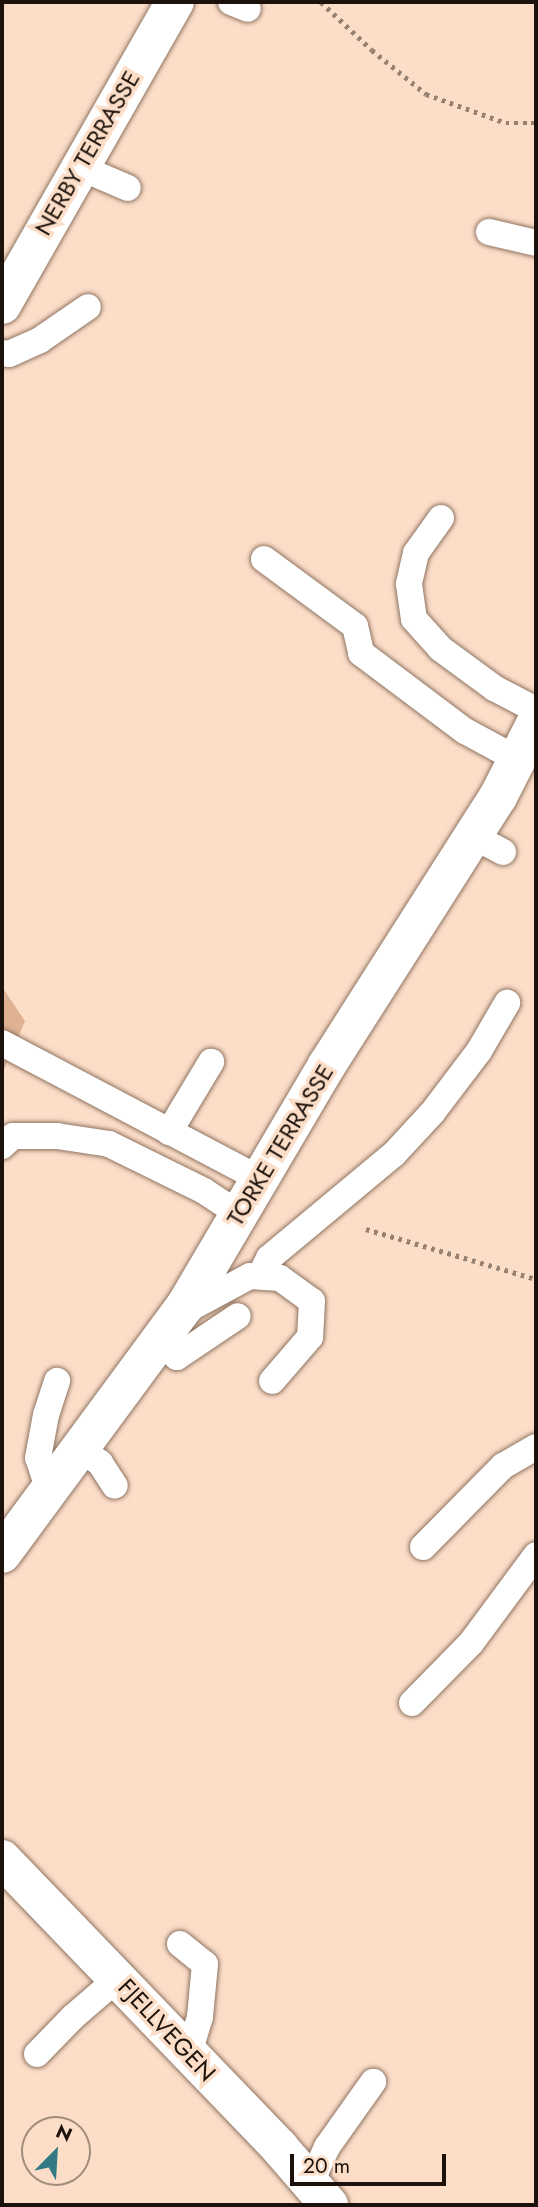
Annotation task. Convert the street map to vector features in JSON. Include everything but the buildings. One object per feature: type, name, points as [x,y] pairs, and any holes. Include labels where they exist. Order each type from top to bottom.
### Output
[{"type":"street","name":"NERBY TERRASSE","points":[[2,305],[175,2]]},
{"type":"street","name":"TORKE TERRASSE","points":[[7,1536],[48,1488],[169,1328],[327,1065],[488,844],[517,759],[536,722]]},
{"type":"street","name":"FJELLVEGEN","points":[[2,1859],[189,2053],[319,2195]]},
{"type":"lane","points":[[79,167],[128,188]]},
{"type":"lane","points":[[489,232],[536,243]]},
{"type":"lane","points":[[2,352],[9,354],[40,340],[88,307]]},
{"type":"lane","points":[[441,518],[416,553],[409,583],[414,619],[441,649],[494,688],[536,710]]},
{"type":"lane","points":[[264,559],[355,626],[361,653],[466,731],[517,759]]},
{"type":"lane","points":[[260,1276],[270,1258],[394,1154],[432,1113],[479,1051],[507,1003]]},
{"type":"lane","points":[[2,1043],[260,1179]]},
{"type":"lane","points":[[169,1132],[211,1062]]},
{"type":"lane","points":[[2,1146],[13,1136],[57,1136],[109,1143],[204,1191],[239,1214]]},
{"type":"lane","points":[[238,1316],[177,1357],[169,1328],[250,1276],[281,1278],[312,1301],[310,1337],[272,1381]]},
{"type":"lane","points":[[48,1488],[38,1458],[46,1415],[57,1381]]},
{"type":"lane","points":[[423,1547],[503,1466],[536,1447]]},
{"type":"lane","points":[[78,1448],[100,1463],[115,1486]]},
{"type":"lane","points":[[412,1703],[471,1643],[536,1555]]},
{"type":"lane","points":[[180,1944],[205,1964],[200,2017],[189,2053]]},
{"type":"lane","points":[[37,2054],[73,2017],[118,1978]]},
{"type":"lane","points":[[319,2195],[327,2147],[373,2082]]},
{"type":"path","points":[[321,2],[372,50],[426,94],[506,123],[536,123]]},
{"type":"path","points":[[317,1217],[420,1243],[536,1279]]},
{"type":"shaded area","points":[[2,987],[25,1021],[2,1074]]}]
